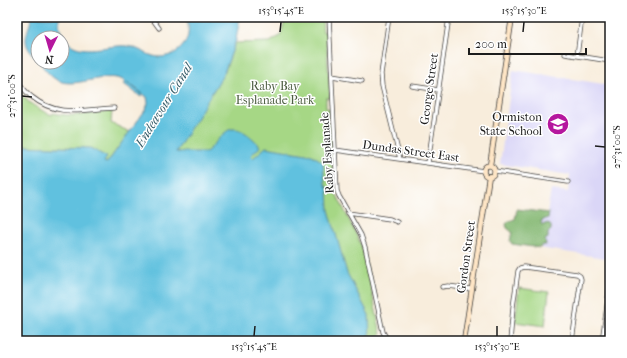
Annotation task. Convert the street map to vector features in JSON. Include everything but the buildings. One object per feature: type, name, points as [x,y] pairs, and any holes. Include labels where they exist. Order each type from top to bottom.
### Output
[{"type":"street","points":[[17,21],[18,17]]},
{"type":"street","points":[[151,17],[159,28]]},
{"type":"street","name":"Raby Esplanade","points":[[329,17],[337,191],[361,235],[368,257],[384,332],[388,341]]},
{"type":"street","points":[[389,17],[381,74],[382,86],[400,159]]},
{"type":"street","name":"George Street","points":[[428,163],[449,17]]},
{"type":"street","points":[[495,171],[493,174],[488,176],[484,171],[486,167],[490,165],[512,17]]},
{"type":"street","points":[[577,56],[582,17]]},
{"type":"street","points":[[565,54],[610,61]]},
{"type":"street","points":[[332,76],[362,81]]},
{"type":"street","points":[[17,81],[31,97],[53,108],[67,111],[114,108]]},
{"type":"street","points":[[412,86],[439,90]]},
{"type":"street","name":"Dundas Street East","points":[[335,150],[484,171]]},
{"type":"street","points":[[490,165],[495,171],[568,182]]},
{"type":"street","name":"Gordon Street","points":[[464,341],[488,176]]},
{"type":"street","points":[[348,213],[390,219],[398,222]]},
{"type":"street","points":[[510,341],[513,304],[518,271],[520,268],[524,267],[571,273],[580,276],[581,279],[572,341]]},
{"type":"street","points":[[602,341],[610,285]]},
{"type":"street","points":[[442,287],[448,286],[472,290]]},
{"type":"shaded area","name":"Ormiston State School","points":[[513,70],[610,85],[610,227],[605,258],[512,244],[517,209],[547,213],[551,190],[568,192],[570,175],[500,164]]},
{"type":"green space","name":"Raby Bay Esplanade Park","points":[[286,17],[322,17],[323,32],[326,32],[330,98],[326,98],[326,108],[330,109],[330,114],[327,113],[327,123],[331,125],[332,162],[335,191],[363,251],[381,334],[377,338],[370,337],[370,341],[354,341],[253,158],[251,157],[251,155],[260,147],[259,145],[251,138],[202,153],[175,152],[224,73],[235,43],[270,42],[280,36]]},
{"type":"green space","points":[[17,90],[33,105],[52,115],[53,113],[75,115],[112,111],[111,123],[130,132],[107,163],[104,162],[106,157],[90,148],[17,146]]},
{"type":"green space","points":[[517,209],[549,213],[548,218],[541,221],[542,225],[548,223],[551,226],[551,230],[548,233],[548,238],[545,240],[546,245],[542,245],[540,248],[512,244],[510,241],[512,232],[507,228],[506,224],[515,219]]},
{"type":"green space","points":[[519,288],[549,292],[545,326],[515,322]]},
{"type":"water","points":[[32,17],[59,17],[60,30],[30,30],[30,50],[26,40]]},
{"type":"water","name":"Endeavour Canal","points":[[186,17],[240,17],[236,40],[224,73],[176,152],[206,152],[223,134],[229,130],[237,129],[246,133],[259,145],[260,147],[251,155],[253,158],[266,147],[312,155],[323,162],[325,184],[328,189],[329,210],[347,273],[369,315],[370,341],[17,341],[17,146],[90,148],[107,157],[104,162],[107,163],[146,109],[148,103],[147,97],[127,82],[142,94],[141,97],[124,84],[126,82],[119,79],[111,77],[67,83],[53,78],[46,70],[70,70],[70,43],[79,48],[86,49],[127,46],[153,56],[164,57],[175,53],[180,49],[186,40],[188,35],[188,26]]},
{"type":"place","name":"Ormiston State School","points":[[558,124]]}]
